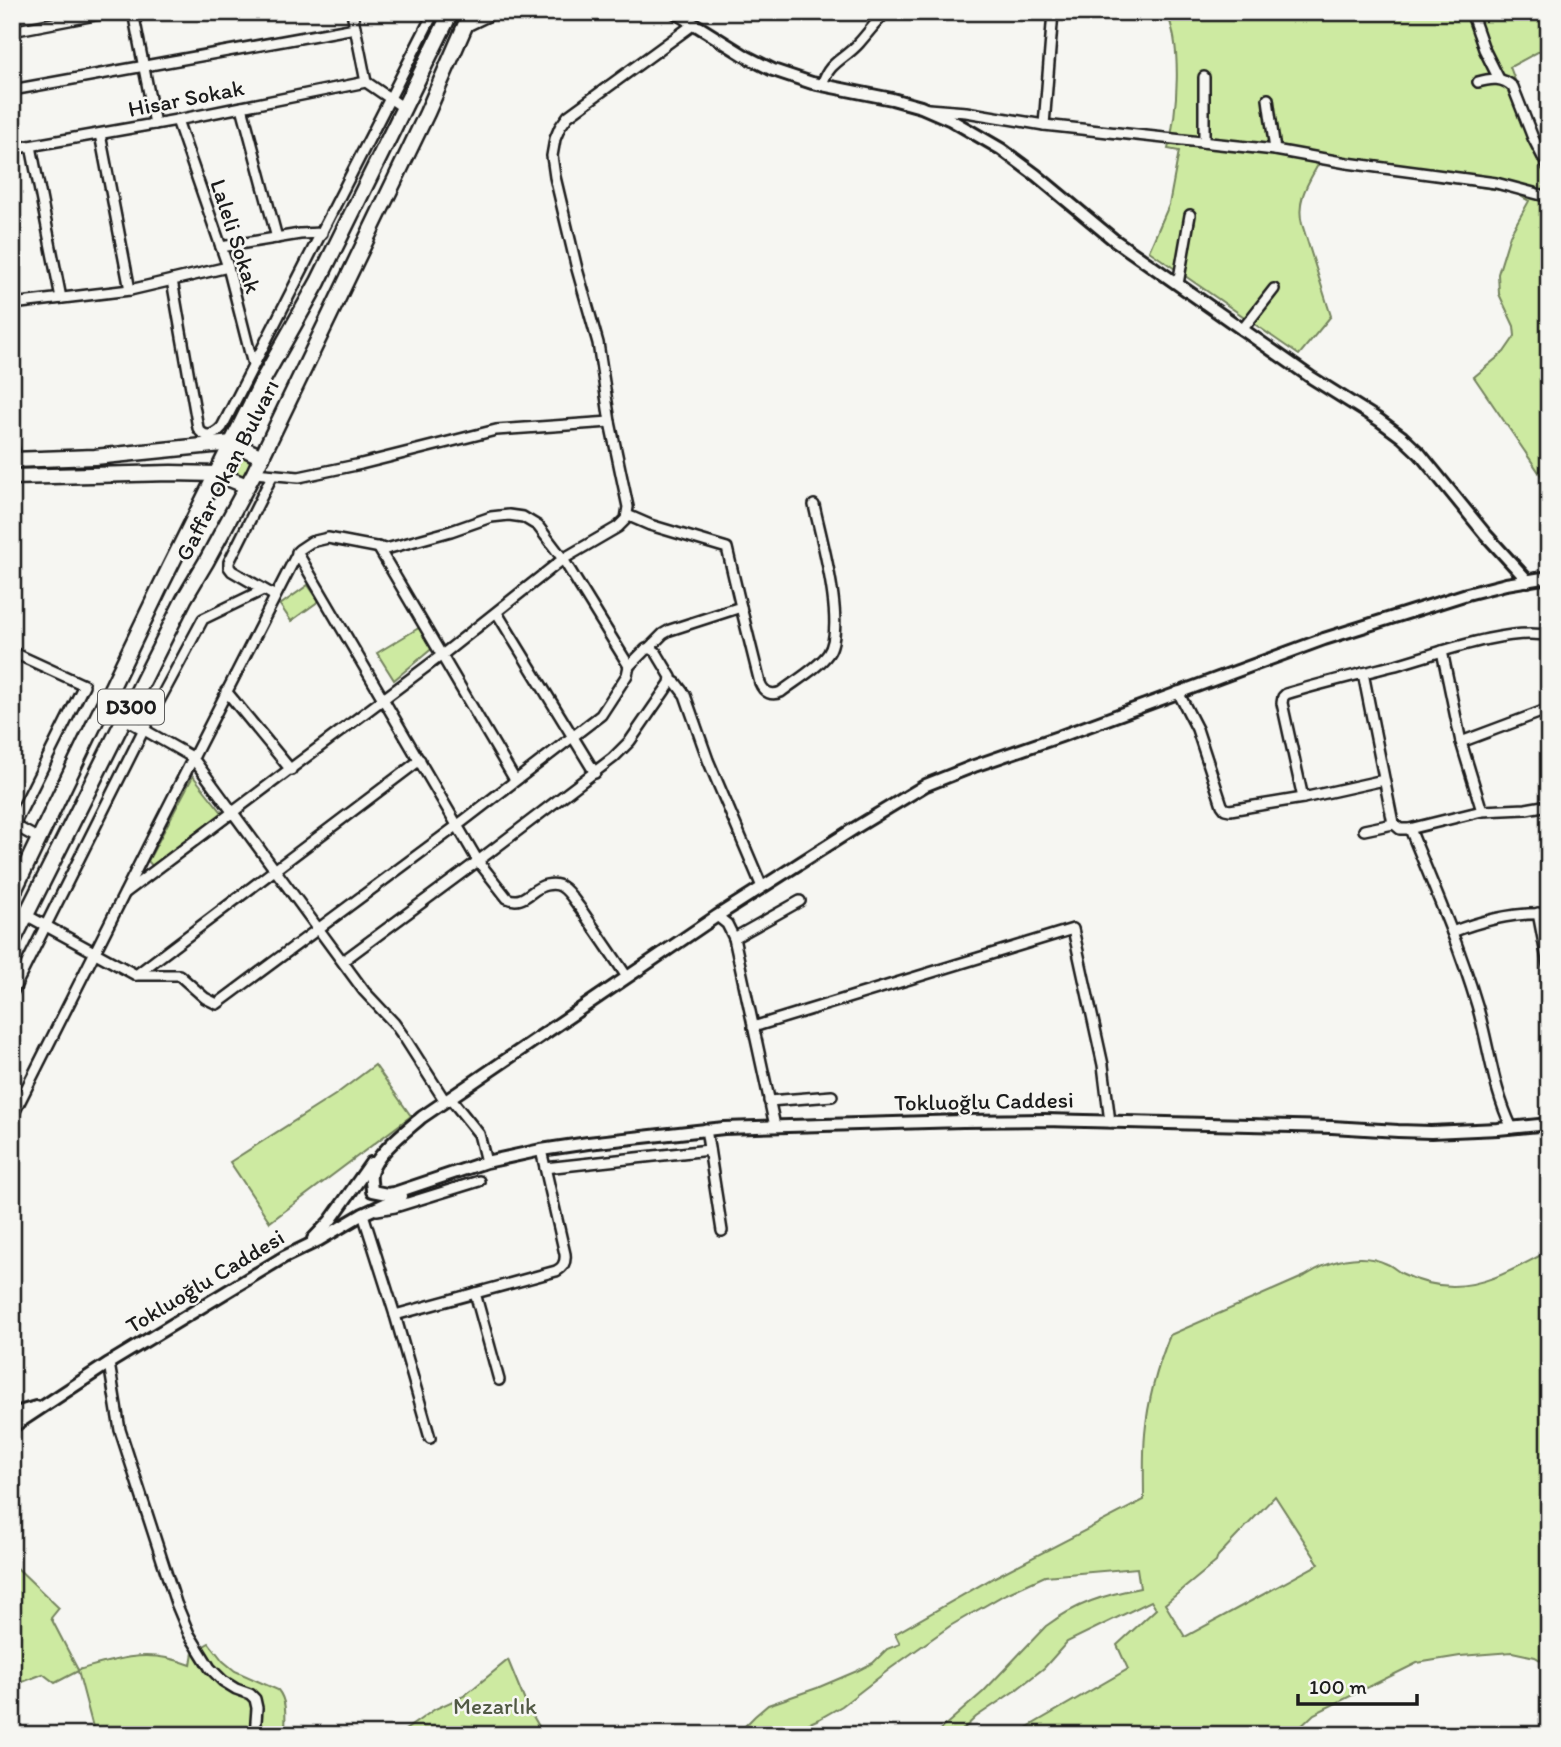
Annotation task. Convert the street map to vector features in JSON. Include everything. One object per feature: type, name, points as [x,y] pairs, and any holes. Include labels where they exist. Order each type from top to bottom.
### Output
[{"type":"highway","name":"Gaffar Okan Bulvarı","points":[[12,895],[161,585],[264,378],[318,282],[451,12]]},
{"type":"highway","name":"Gaffar Okan Bulvarı","points":[[12,943],[184,599],[262,457],[427,113],[471,12]]},
{"type":"highway","points":[[14,459],[95,457],[232,443],[262,457]]},
{"type":"highway","points":[[12,477],[171,473],[217,474],[250,480]]},
{"type":"street","points":[[12,31],[111,12]]},
{"type":"street","points":[[133,12],[155,124]]},
{"type":"street","points":[[352,12],[366,82],[404,108]]},
{"type":"street","points":[[172,280],[198,428],[205,436],[210,435],[222,427],[434,12]]},
{"type":"street","points":[[465,27],[488,16],[490,12]]},
{"type":"street","points":[[676,12],[760,64],[822,86],[926,109],[967,128],[1010,155],[1103,230],[1178,284],[1402,437],[1420,454],[1486,535],[1528,581]]},
{"type":"street","points":[[822,86],[832,65],[858,44],[886,12]]},
{"type":"street","points":[[1044,125],[1053,12]]},
{"type":"street","points":[[1471,12],[1484,49],[1499,79]]},
{"type":"street","points":[[124,894],[442,655],[563,559],[618,527],[626,519],[628,507],[610,422],[598,343],[555,177],[553,147],[557,133],[568,116],[694,24]]},
{"type":"street","points":[[12,90],[355,28]]},
{"type":"street","points":[[1203,77],[1204,142]]},
{"type":"street","points":[[1478,82],[1499,79],[1515,90],[1533,138],[1549,169]]},
{"type":"street","name":"Hisar Sokak","points":[[12,149],[177,120],[366,82]]},
{"type":"street","points":[[1268,99],[1275,150]]},
{"type":"street","points":[[242,107],[277,237]]},
{"type":"street","points":[[926,109],[967,112],[1044,125],[1275,150],[1407,172],[1496,183],[1549,197]]},
{"type":"street","name":"Laleli Sokak","points":[[177,120],[228,267],[253,365]]},
{"type":"street","points":[[100,134],[130,290]]},
{"type":"street","points":[[31,146],[61,298]]},
{"type":"street","points":[[1178,284],[1189,215]]},
{"type":"street","points":[[221,247],[277,237],[322,233]]},
{"type":"street","points":[[12,304],[130,290],[228,267]]},
{"type":"street","points":[[1242,330],[1274,289]]},
{"type":"street","points":[[250,480],[272,476],[299,477],[496,430],[610,422]]},
{"type":"street","points":[[12,442],[14,459]]},
{"type":"street","points":[[272,476],[229,562],[229,567],[275,596]]},
{"type":"street","points":[[627,515],[650,525],[727,548],[760,683],[767,692],[774,694],[781,692],[827,656],[834,640],[832,589],[814,505]]},
{"type":"street","points":[[12,1117],[297,552],[307,544],[323,539],[335,539],[386,548],[451,531],[491,517],[513,515],[528,519],[538,526],[563,559],[629,666]]},
{"type":"street","points":[[378,547],[515,780]]},
{"type":"street","points":[[297,552],[478,861],[512,901],[522,899],[544,885],[553,884],[565,888],[627,977]]},
{"type":"street","points":[[308,1244],[330,1221],[374,1159],[422,1117],[717,916],[926,785],[1281,654],[1385,619],[1467,594],[1549,577]]},
{"type":"street","points":[[12,993],[144,729],[203,619],[263,590]]},
{"type":"street","points":[[26,915],[136,975],[179,975],[205,998],[217,1004],[601,715],[627,675],[629,666],[663,634],[741,607]]},
{"type":"street","points":[[496,613],[595,773]]},
{"type":"street","points":[[1303,798],[1282,703],[1283,697],[1442,651],[1507,636],[1549,636]]},
{"type":"street","points":[[343,961],[595,773],[630,741],[671,680],[656,652],[649,648]]},
{"type":"street","points":[[1442,651],[1461,742],[1482,811]]},
{"type":"street","points":[[12,652],[84,685],[13,826],[39,839]]},
{"type":"street","points":[[1363,673],[1393,824],[1400,829],[1410,829],[1482,811],[1549,805]]},
{"type":"street","points":[[671,680],[685,695],[708,760],[762,887]]},
{"type":"street","points":[[226,691],[290,770]]},
{"type":"street","points":[[1178,692],[1197,729],[1225,809],[1303,798],[1384,780]]},
{"type":"street","points":[[1461,742],[1549,709]]},
{"type":"street","points":[[125,719],[192,757],[364,991],[394,1023],[448,1100],[479,1134],[486,1162]]},
{"type":"street","points":[[136,975],[420,760]]},
{"type":"street","points":[[1364,830],[1393,824]]},
{"type":"street","points":[[1410,829],[1452,932],[1476,1002],[1496,1087],[1512,1128]]},
{"type":"street","points":[[734,938],[800,901]]},
{"type":"street","points":[[1538,913],[1549,970]]},
{"type":"street","points":[[1452,932],[1492,919],[1549,914]]},
{"type":"street","points":[[717,916],[727,925],[734,938],[775,1126]]},
{"type":"street","points":[[753,1027],[1073,929],[1102,1065],[1110,1122]]},
{"type":"street","points":[[769,1101],[832,1096]]},
{"type":"street","name":"Tokluoğlu Caddesi","points":[[352,1191],[365,1188],[390,1194],[486,1162],[541,1150],[706,1129],[1001,1120],[1332,1126],[1398,1131],[1469,1131],[1549,1124]]},
{"type":"street","points":[[706,1129],[722,1231]]},
{"type":"street","points":[[395,1315],[556,1272],[563,1264],[565,1254],[541,1150]]},
{"type":"street","points":[[545,1168],[709,1150]]},
{"type":"street","points":[[384,1152],[371,1174],[372,1191],[368,1212],[430,1438]]},
{"type":"street","points":[[352,1191],[352,1208],[356,1212],[368,1212],[395,1207],[479,1181]]},
{"type":"street","name":"Tokluoğlu Caddesi","points":[[12,1427],[109,1363],[284,1257],[426,1183]]},
{"type":"street","points":[[475,1293],[499,1380]]},
{"type":"street","points":[[109,1363],[120,1430],[176,1603],[189,1634],[210,1668],[229,1685],[255,1699],[257,1708],[254,1735]]},
{"type":"street","points":[[12,1415],[52,1401]]},
{"type":"green space","points":[[1166,12],[1549,12],[1549,46],[1510,67],[1537,138],[1549,161],[1549,487],[1474,377],[1504,352],[1515,336],[1514,326],[1499,294],[1498,274],[1510,235],[1529,201],[1513,192],[1319,163],[1304,192],[1301,215],[1331,316],[1299,355],[1149,251],[1169,205],[1179,151],[1168,149],[1177,80],[1175,42]]},
{"type":"green space","points":[[237,456],[244,456],[252,464],[246,479],[230,475],[229,463]]},
{"type":"green space","points":[[308,585],[319,601],[291,621],[280,605]]},
{"type":"green space","points":[[427,623],[440,642],[394,680],[377,653]]},
{"type":"green space","points":[[193,776],[224,815],[153,867],[148,861]]},
{"type":"green space","points":[[375,1065],[411,1116],[270,1222],[230,1162],[335,1095]]},
{"type":"green space","points":[[1549,1251],[1549,1665],[1535,1657],[1512,1652],[1417,1663],[1314,1714],[1292,1735],[1014,1735],[1128,1669],[1117,1645],[1156,1609],[1151,1601],[1067,1642],[1044,1668],[976,1717],[957,1735],[934,1735],[983,1692],[1046,1626],[1091,1601],[1140,1588],[1137,1568],[1045,1576],[1002,1596],[950,1626],[842,1706],[819,1719],[783,1735],[736,1735],[768,1705],[817,1688],[873,1663],[887,1649],[900,1644],[895,1634],[993,1578],[1144,1500],[1144,1442],[1148,1409],[1157,1371],[1170,1335],[1334,1262],[1356,1258],[1377,1260],[1420,1281],[1453,1286],[1491,1279]],"holes":[[[1275,1496],[1319,1564],[1185,1637],[1165,1604],[1216,1562],[1218,1556]]]},
{"type":"green space","points":[[12,1563],[59,1608],[51,1618],[78,1670],[121,1659],[147,1656],[191,1665],[193,1652],[209,1643],[235,1671],[278,1690],[285,1706],[285,1735],[95,1735],[78,1671],[55,1683],[43,1674],[12,1686]]},
{"type":"green space","name":"Mezarlık","points":[[508,1660],[526,1704],[544,1735],[398,1735],[435,1709],[464,1696]]}]
